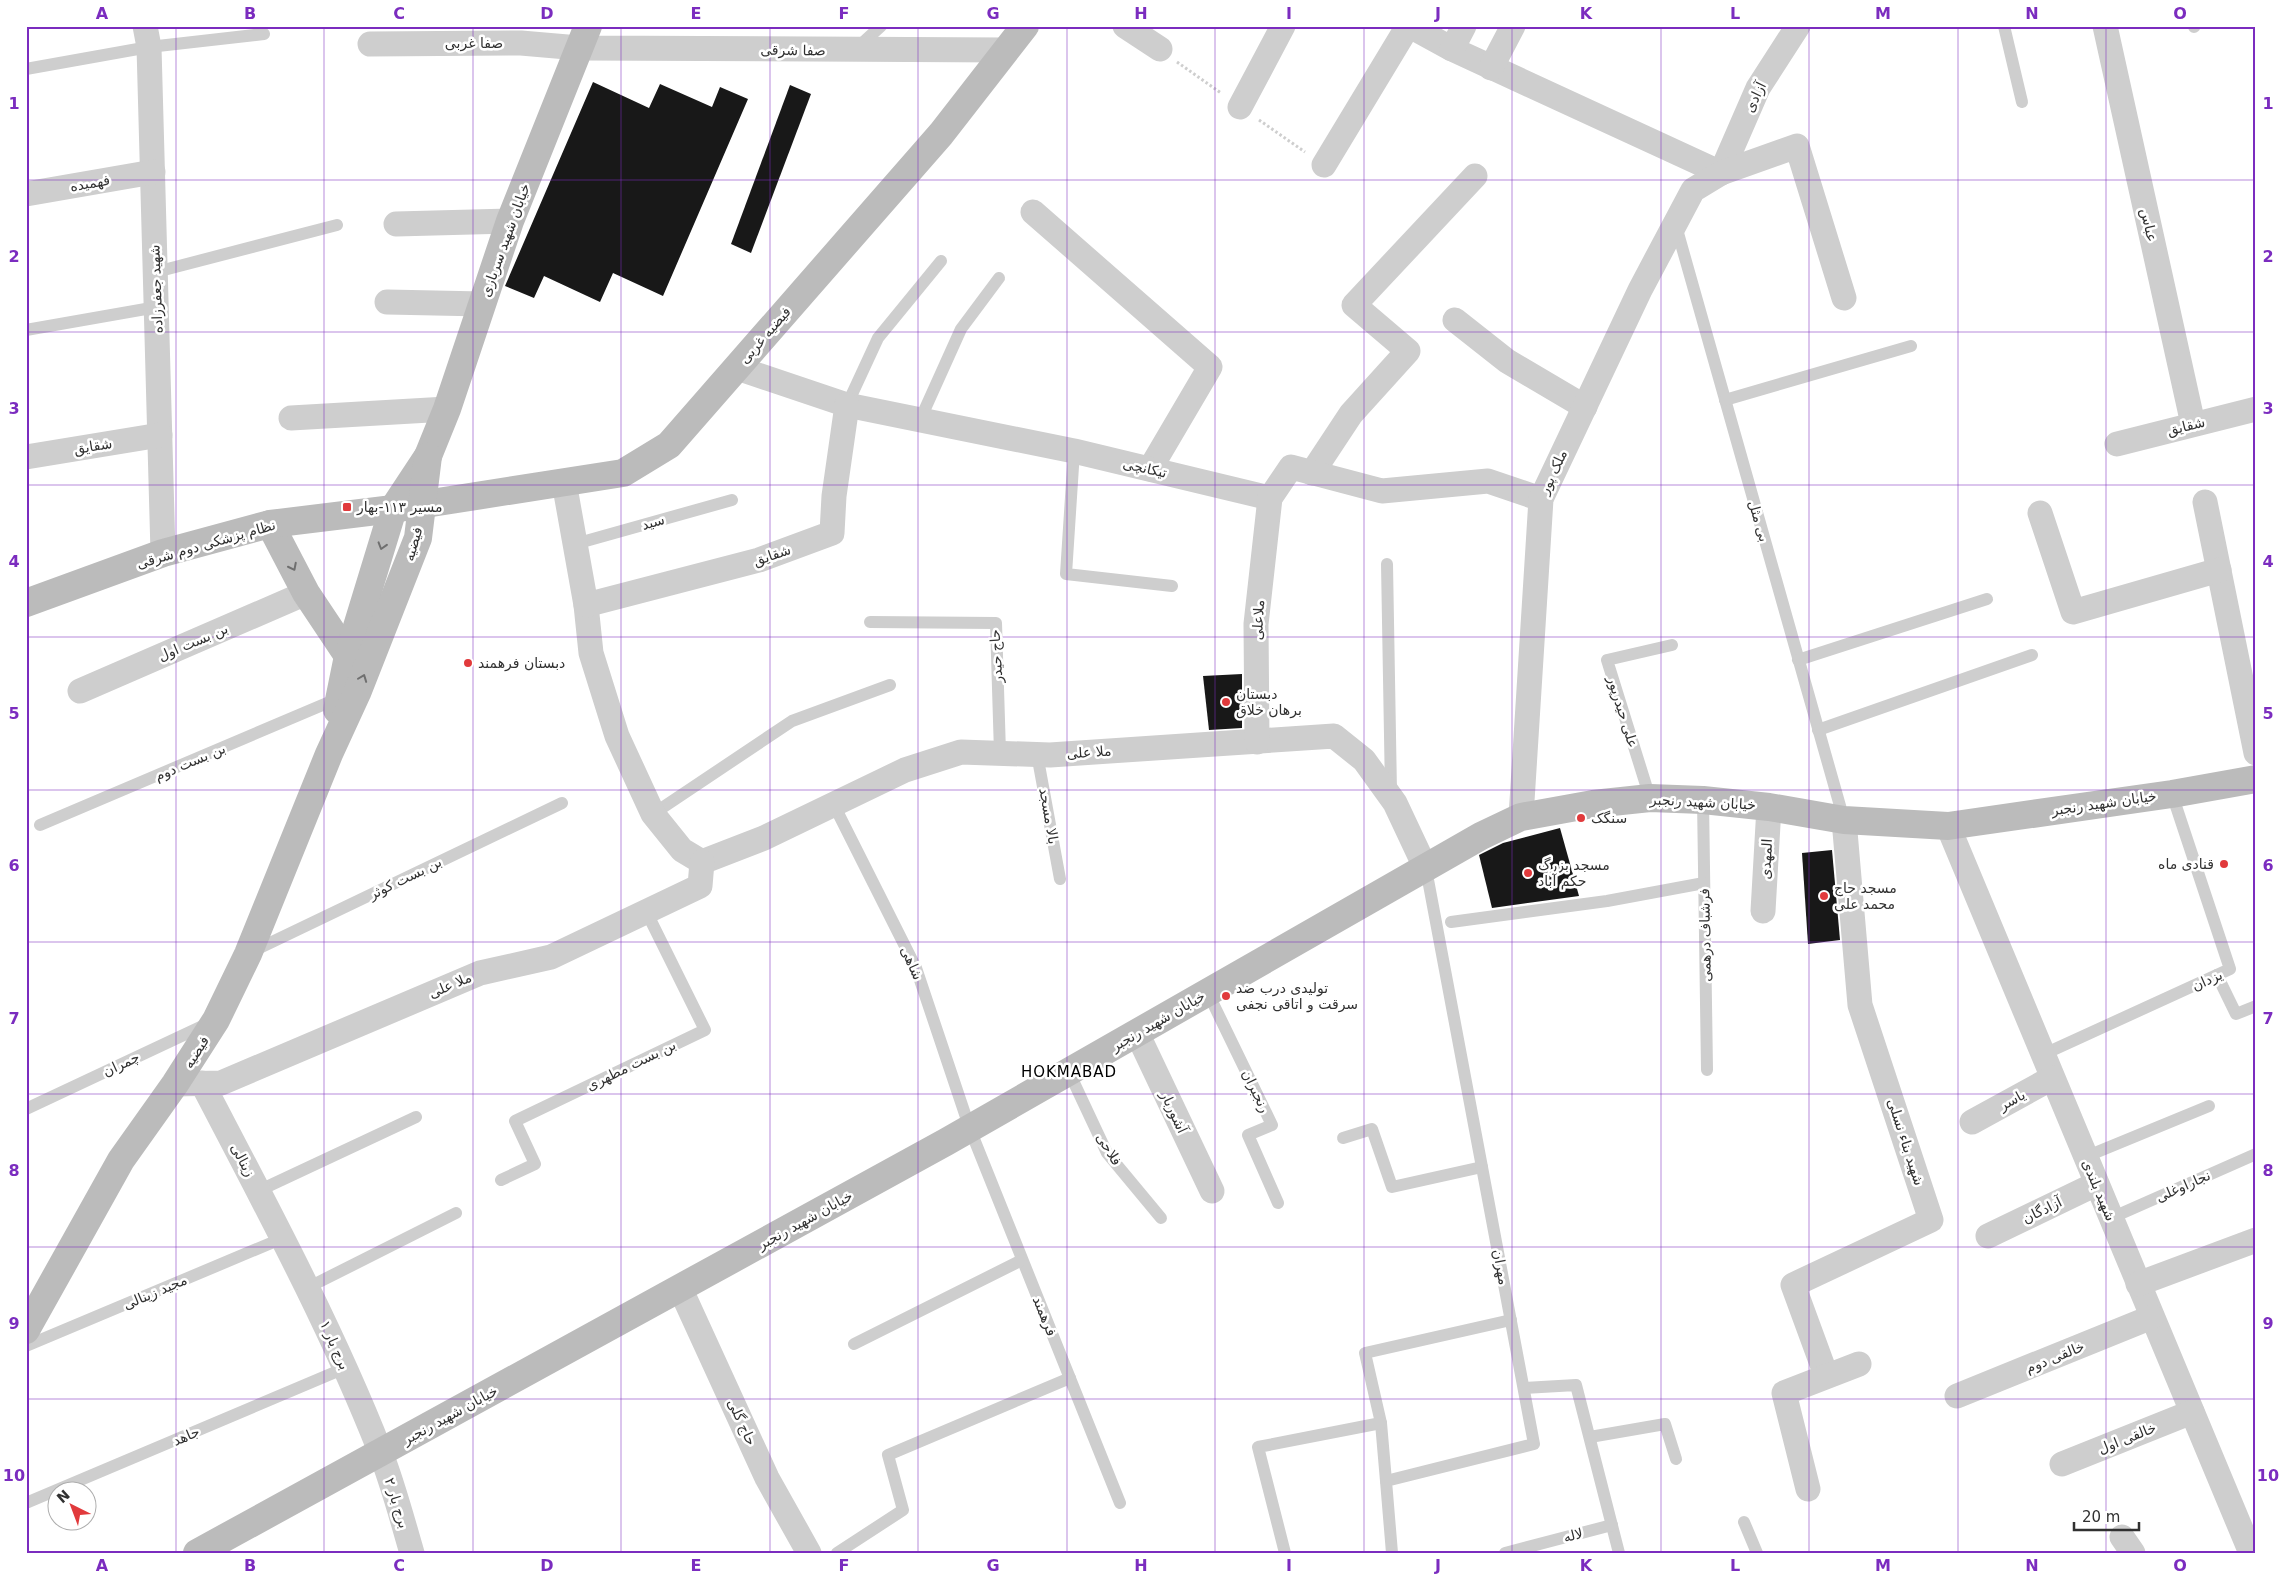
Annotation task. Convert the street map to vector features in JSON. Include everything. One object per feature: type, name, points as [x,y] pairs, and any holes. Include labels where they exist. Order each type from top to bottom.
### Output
[{"type":"street","name":"فیضیه غربی","points":[[422,504],[624,473],[669,445],[941,134],[1025,26]]},
{"type":"street","points":[[1125,26],[1160,49]]},
{"type":"street","points":[[1240,107],[1283,26]]},
{"type":"street","points":[[1324,165],[1409,26],[1452,50],[1721,173]]},
{"type":"street","points":[[1452,50],[1464,26]]},
{"type":"street","points":[[1491,68],[1513,26]]},
{"type":"street","name":"آزادی","points":[[1721,173],[1758,88],[1798,26]]},
{"type":"street","name":"عباس","points":[[2105,26],[2193,424]]},
{"type":"street","name":"صفا غربی","points":[[370,44],[521,34],[584,37]]},
{"type":"street","name":"شهید جعفرزاده","points":[[147,37],[153,172],[164,553]]},
{"type":"street","name":"صفا شرقی","points":[[584,37],[855,50],[1007,50]]},
{"type":"street","name":"خیابان شهید سربازی","points":[[428,456],[447,409],[510,221],[584,37]]},
{"type":"street","name":"ملک پور","points":[[1521,817],[1540,499],[1640,290],[1694,190],[1721,173],[1796,146],[1844,298]]},
{"type":"street","name":"فهمیده","points":[[26,194],[153,172]]},
{"type":"street","points":[[1312,473],[1351,414],[1408,352],[1354,305],[1475,176]]},
{"type":"street","points":[[1034,212],[1210,367],[1150,469]]},
{"type":"street","points":[[396,224],[510,221]]},
{"type":"street","points":[[387,302],[482,304]]},
{"type":"street","points":[[1455,320],[1507,361],[1585,407]]},
{"type":"street","name":"تیکانچی","points":[[737,368],[847,405],[1074,451],[1270,498]]},
{"type":"street","name":"شقایق","points":[[586,605],[759,560],[832,533],[834,496],[847,405]]},
{"type":"street","points":[[291,418],[447,409]]},
{"type":"street","name":"شقایق","points":[[2117,444],[2256,409]]},
{"type":"street","name":"شقایق","points":[[26,457],[160,435]]},
{"type":"street","name":"فیضیه","points":[[26,1330],[121,1160],[189,1084],[216,1020],[248,954],[329,754],[357,693],[418,538],[428,456]]},
{"type":"street","name":"فیضیه","points":[[329,754],[348,656],[393,509],[428,456]]},
{"type":"street","points":[[1270,498],[1292,467],[1382,491],[1488,481],[1540,499]]},
{"type":"street","points":[[564,482],[586,605],[592,653],[617,736],[653,814],[682,850],[702,862]]},
{"type":"street","name":"ملاعلی","points":[[1257,742],[1256,624],[1270,498]]},
{"type":"street","points":[[2205,502],[2256,753]]},
{"type":"street","name":"نظام پزشکی دوم شرقی","points":[[26,603],[164,553],[270,524],[422,504]]},
{"type":"street","points":[[2040,513],[2073,612],[2219,570]]},
{"type":"street","points":[[270,524],[306,593],[348,656]]},
{"type":"street","name":"بن بست اول","points":[[80,691],[306,593]]},
{"type":"street","name":"ملا علی","points":[[189,1084],[221,1083],[480,973],[551,957],[648,913],[700,886],[702,862],[764,838],[905,770],[961,752],[1037,754],[1334,736],[1364,760],[1391,797],[1426,869]]},
{"type":"street","name":"خیابان شهید رنجبر","points":[[197,1553],[381,1454],[970,1129],[1481,836],[1521,817],[1593,804],[1650,798],[1703,800],[1769,806],[1844,820],[1948,826],[2172,794],[2256,779]]},
{"type":"street","name":"المهدی","points":[[1763,911],[1769,806]]},
{"type":"street","name":"شهید بناء نسلی","points":[[1826,1375],[1793,1285],[1931,1220],[1860,1005],[1844,820]]},
{"type":"street","name":"شهید بلندی","points":[[1948,826],[2251,1553]]},
{"type":"street","name":"آشوربار","points":[[1137,1033],[1212,1191]]},
{"type":"street","name":"یاسر","points":[[1972,1122],[2052,1078]]},
{"type":"street","name":"زینالی","points":[[189,1084],[258,1190],[283,1238]]},
{"type":"street","name":"آزادگان","points":[[1988,1236],[2096,1184]]},
{"type":"street","name":"برج یار ۱","points":[[283,1238],[309,1287],[381,1454]]},
{"type":"street","points":[[2138,1284],[2256,1240]]},
{"type":"street","name":"حاج گلی","points":[[680,1288],[767,1478],[809,1553]]},
{"type":"street","name":"خالقی دوم","points":[[1957,1396],[2152,1317]]},
{"type":"street","points":[[1808,1489],[1784,1393],[1826,1375],[1859,1364]]},
{"type":"street","name":"خالقی اول","points":[[2062,1464],[2192,1412]]},
{"type":"street","name":"برج بار ۲","points":[[381,1454],[412,1553]]},
{"type":"lane","points":[[855,50],[881,26]]},
{"type":"lane","points":[[2004,26],[2022,102]]},
{"type":"lane","points":[[26,69],[147,37],[264,34]]},
{"type":"lane","name":"بی مثل","points":[[1675,223],[1844,820]]},
{"type":"lane","points":[[156,272],[338,225]]},
{"type":"lane","points":[[847,405],[878,338],[941,261]]},
{"type":"lane","points":[[920,420],[961,329],[999,278]]},
{"type":"lane","points":[[26,330],[157,306]]},
{"type":"lane","points":[[1725,400],[1911,346]]},
{"type":"lane","points":[[1074,451],[1066,574],[1172,586]]},
{"type":"lane","name":"سید","points":[[575,544],[732,500]]},
{"type":"lane","points":[[1387,564],[1391,797]]},
{"type":"lane","points":[[1798,660],[1987,599]]},
{"type":"lane","name":"حاج حیدر","points":[[870,622],[996,623],[1000,753]]},
{"type":"lane","name":"علی‌ حیدرپور","points":[[1650,798],[1607,660],[1672,645]]},
{"type":"lane","points":[[1818,730],[2032,655]]},
{"type":"lane","points":[[653,814],[792,721],[890,685]]},
{"type":"lane","name":"بن بست دوم","points":[[40,825],[340,698]]},
{"type":"lane","name":"بالا مسجد","points":[[1037,754],[1060,878]]},
{"type":"lane","name":"یزدان","points":[[2042,1055],[2230,969],[2172,794]]},
{"type":"lane","name":"فرشباف درهمی","points":[[1703,800],[1707,1070]]},
{"type":"lane","name":"بن بست کوثر","points":[[248,954],[562,802]]},
{"type":"lane","name":"شاهی","points":[[834,805],[916,968],[970,1129]]},
{"type":"lane","name":"مهران","points":[[1386,1481],[1534,1444],[1426,869]]},
{"type":"lane","points":[[1451,922],[1607,901],[1704,883]]},
{"type":"lane","name":"بن بست مطهری","points":[[501,1180],[535,1164],[515,1121],[705,1030],[648,913]]},
{"type":"lane","points":[[2217,975],[2236,1014],[2256,1006]]},
{"type":"lane","name":"رنجبران","points":[[1208,993],[1272,1125],[1248,1135],[1278,1203]]},
{"type":"lane","name":"چمران","points":[[26,1109],[216,1020]]},
{"type":"lane","name":"فلاحی","points":[[1069,1072],[1107,1153],[1161,1218]]},
{"type":"lane","points":[[2085,1157],[2209,1106]]},
{"type":"lane","points":[[258,1190],[416,1117]]},
{"type":"lane","name":"فرهمند","points":[[970,1129],[1120,1503]]},
{"type":"lane","points":[[1343,1138],[1372,1129],[1392,1187],[1482,1167]]},
{"type":"lane","name":"نجاراوغلی","points":[[2111,1218],[2256,1154]]},
{"type":"lane","points":[[309,1287],[456,1213]]},
{"type":"lane","name":"مجید زینالی","points":[[26,1346],[283,1238]]},
{"type":"lane","points":[[854,1344],[1022,1260]]},
{"type":"lane","points":[[1392,1553],[1381,1423],[1365,1353],[1511,1320]]},
{"type":"lane","name":"جاهد","points":[[26,1503],[345,1368]]},
{"type":"lane","points":[[837,1553],[903,1510],[888,1455],[1070,1378]]},
{"type":"lane","points":[[1524,1388],[1576,1385],[1619,1553]]},
{"type":"lane","points":[[1285,1553],[1258,1447],[1381,1423]]},
{"type":"lane","points":[[1590,1438],[1665,1424],[1676,1459]]},
{"type":"lane","points":[[1744,1522],[1757,1553]]},
{"type":"lane","name":"لاله","points":[[1505,1553],[1612,1525]]},
{"type":"building","points":[[593,82],[649,108],[660,84],[712,107],[720,87],[748,99],[663,296],[613,273],[600,302],[544,276],[534,298],[505,286]]},
{"type":"building","points":[[790,85],[811,94],[751,253],[731,244]]},
{"type":"building","name":"دبستان برهان خلاق","points":[[1242,674],[1242,728],[1209,730],[1203,676]]},
{"type":"building","name":"مسجد بزرگ حکم آباد","points":[[1560,828],[1579,896],[1492,908],[1479,855],[1503,843]]},
{"type":"building","name":"مسجد حاج محمد علی","points":[[1832,850],[1840,940],[1808,944],[1802,853]]},
{"type":"place","name":"مسیر ۱۱۳-بهار","points":[[347,507]]},
{"type":"place","name":"دبستان فرهمند","points":[[468,663]]},
{"type":"place","name":"دبستان برهان خلاق","points":[[1226,702]]},
{"type":"place","name":"سنگک","points":[[1581,818]]},
{"type":"place","name":"قنادی ماه","points":[[2224,864]]},
{"type":"place","name":"مسجد بزرگ حکم آباد","points":[[1528,873]]},
{"type":"place","name":"مسجد حاج محمد علی","points":[[1824,896]]},
{"type":"place","name":"تولیدی درب ضد سرقت و اتاقی نجفی","points":[[1226,996]]},
{"type":"district","name":"HOKMABAD","points":[[1069,1072]]}]
